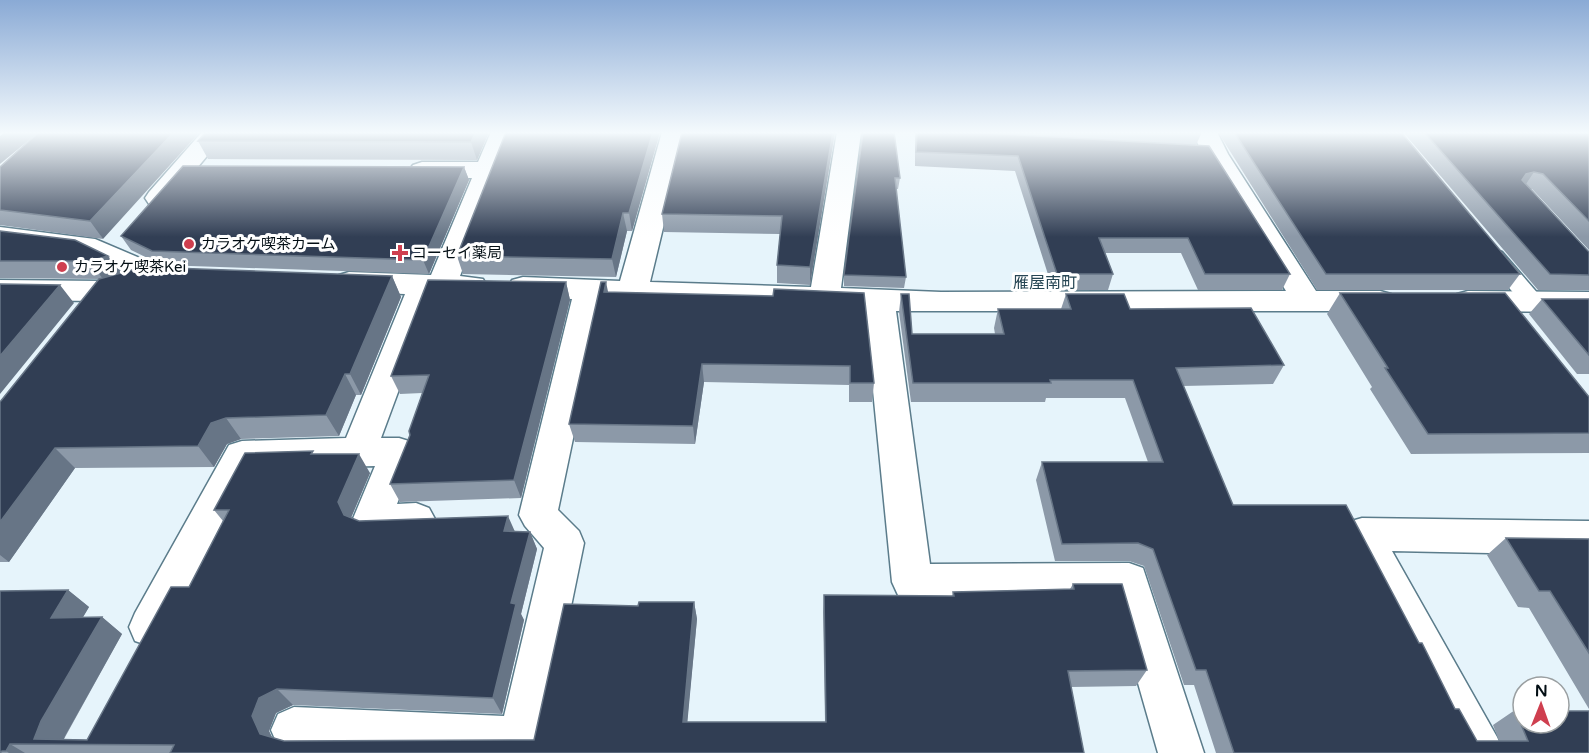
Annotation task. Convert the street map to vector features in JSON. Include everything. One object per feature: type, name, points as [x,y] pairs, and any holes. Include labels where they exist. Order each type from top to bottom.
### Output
[{"type":"street","points":[[358,452],[432,285],[489,167]]},
{"type":"street","points":[[633,289],[665,167]]},
{"type":"street","points":[[825,297],[844,167]]},
{"type":"street","points":[[1218,167],[1307,302]]},
{"type":"street","points":[[0,236],[95,248],[124,237],[183,169],[218,169]]},
{"type":"street","points":[[394,170],[488,170]]},
{"type":"street","points":[[124,237],[157,276]]},
{"type":"street","points":[[0,290],[103,291],[157,276],[215,278]]},
{"type":"street","points":[[319,281],[633,289],[941,302],[1403,301]]},
{"type":"street","points":[[294,730],[520,747],[565,543],[520,516],[590,288]]},
{"type":"street","points":[[81,319],[103,291]]},
{"type":"street","points":[[879,299],[912,582],[1129,581],[1181,753]]},
{"type":"street","points":[[1438,301],[1498,301],[1526,314],[1589,302]]},
{"type":"street","points":[[132,660],[242,455],[399,452],[371,521],[454,518]]},
{"type":"street","points":[[1482,753],[1362,534],[1589,538]]},
{"type":"lane","points":[[1480,239],[1526,314]]},
{"type":"building","points":[[0,167],[141,167],[90,221],[0,210]]},
{"type":"building","points":[[182,167],[464,167],[423,260],[152,251],[121,236]]},
{"type":"building","points":[[492,167],[643,167],[629,213],[623,213],[612,259],[457,256]]},
{"type":"building","points":[[673,167],[827,167],[810,267],[777,265],[782,216],[662,214]]},
{"type":"building","points":[[858,167],[899,167],[900,178],[895,178],[906,277],[844,275]]},
{"type":"building","points":[[1022,167],[1222,167],[1290,274],[1205,274],[1188,238],[1099,238],[1113,274],[1057,274]]},
{"type":"building","points":[[1257,167],[1430,167],[1520,274],[1326,274]]},
{"type":"building","points":[[1455,167],[1589,167],[1589,221],[1543,174],[1534,172],[1526,174],[1522,180],[1589,252],[1589,275],[1550,274]]},
{"type":"building","points":[[0,231],[75,240],[108,256],[89,261],[0,261]]},
{"type":"building","points":[[143,267],[392,276],[350,374],[345,374],[326,415],[226,418],[211,423],[198,446],[55,448],[0,522],[0,402],[99,279]]},
{"type":"building","points":[[428,280],[566,282],[514,480],[390,484],[410,435],[409,431],[429,375],[391,376]]},
{"type":"building","points":[[601,282],[606,282],[604,292],[773,296],[774,289],[864,293],[874,383],[850,383],[850,366],[702,364],[693,426],[569,424]]},
{"type":"building","points":[[0,284],[60,285],[0,356]]},
{"type":"building","points":[[1340,293],[1505,293],[1589,397],[1589,433],[1428,434]]},
{"type":"building","points":[[901,294],[909,294],[912,334],[1004,334],[998,309],[1071,309],[1066,294],[1124,294],[1130,309],[1251,308],[1284,365],[1176,368],[1233,505],[1346,505],[1419,643],[1422,643],[1455,709],[1459,709],[1477,741],[1528,741],[1525,735],[1571,735],[1571,711],[1589,711],[1589,753],[1234,753],[1206,670],[1196,670],[1153,549],[1138,543],[1062,544],[1042,462],[1163,462],[1133,380],[1050,380],[1051,383],[913,383]]},
{"type":"building","points":[[1542,299],[1589,299],[1589,355]]},
{"type":"building","points":[[313,451],[311,454],[359,454],[338,502],[344,515],[359,521],[508,516],[504,531],[530,532],[511,603],[516,604],[493,698],[277,689],[259,698],[252,716],[260,734],[284,741],[534,740],[564,604],[638,606],[639,602],[694,602],[683,722],[826,722],[824,595],[954,596],[953,592],[1074,589],[1073,584],[1122,584],[1147,670],[1068,671],[1084,753],[170,753],[174,745],[10,744],[6,751],[0,753],[0,591],[68,590],[51,618],[102,617],[41,721],[34,739],[87,740],[171,587],[189,587],[229,510],[214,510],[245,453]]},
{"type":"building","points":[[1506,538],[1589,539],[1589,653],[1550,591],[1539,591]]},
{"type":"place","name":"カラオケ喫茶カーム","points":[[189,244]]},
{"type":"place","name":"コーセイ薬局","points":[[400,253]]},
{"type":"place","name":"カラオケ喫茶Kei","points":[[62,267]]},
{"type":"district","name":"雁屋南町","points":[[1045,282]]}]
